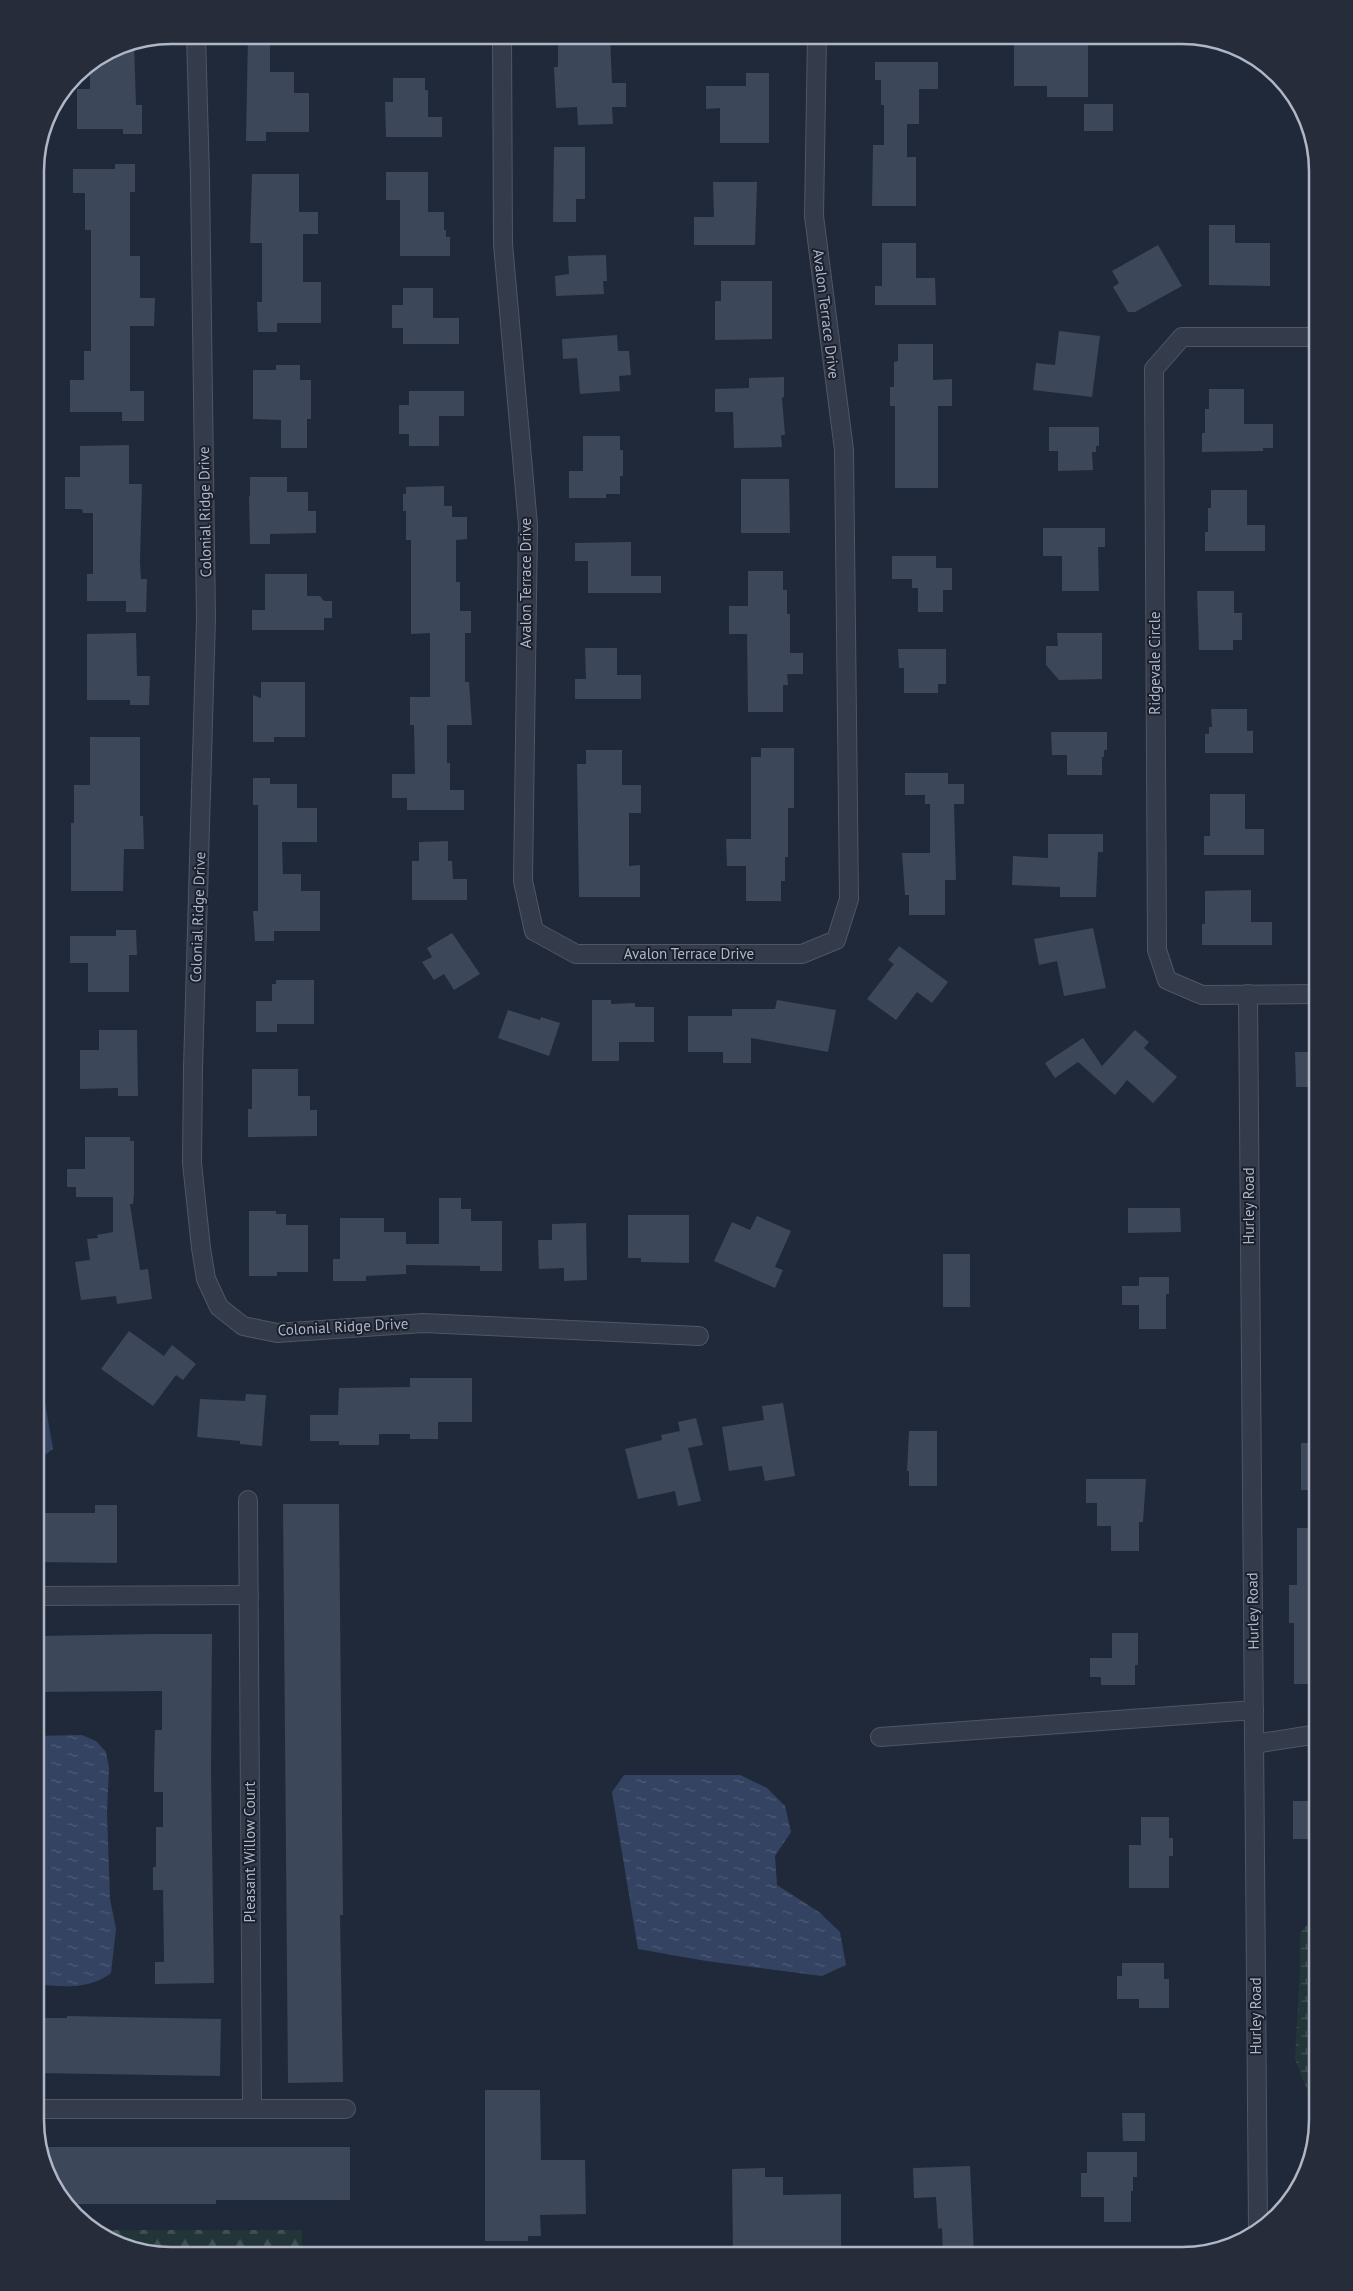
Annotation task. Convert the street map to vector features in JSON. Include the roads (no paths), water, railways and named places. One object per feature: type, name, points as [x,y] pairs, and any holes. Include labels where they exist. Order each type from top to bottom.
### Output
[{"type":"street","name":"Colonial Ridge Drive","points":[[196,44],[206,618],[192,1163],[206,1279],[219,1307],[243,1326],[277,1333],[423,1323],[699,1336]]},
{"type":"street","name":"Avalon Terrace Drive","points":[[502,44],[503,244],[528,525],[523,880],[534,931],[576,954],[802,954],[836,940],[849,898],[844,450],[814,216],[818,44]]},
{"type":"street","name":"Ridgevale Circle","points":[[1309,337],[1182,337],[1154,369],[1157,950],[1167,980],[1202,995],[1309,994]]},
{"type":"street","name":"Hurley Road","points":[[1248,994],[1258,2222]]},
{"type":"street","name":"Pleasant Willow Court","points":[[248,1500],[252,2109]]},
{"type":"street","points":[[44,1596],[249,1595]]},
{"type":"street","points":[[880,1737],[1254,1710]]},
{"type":"street","points":[[1254,1744],[1309,1735]]},
{"type":"street","points":[[44,2109],[346,2108]]},
{"type":"water","points":[[44,1397],[53,1449],[44,1456]]},
{"type":"water","points":[[82,1735],[96,1741],[106,1752],[109,1768],[107,1813],[110,1899],[116,1929],[111,1973],[85,1985],[44,1985],[44,1736]]},
{"type":"water","points":[[624,1775],[740,1775],[767,1788],[785,1806],[791,1832],[775,1856],[777,1885],[819,1912],[840,1932],[846,1965],[822,1976],[706,1961],[638,1949],[612,1792]]}]
